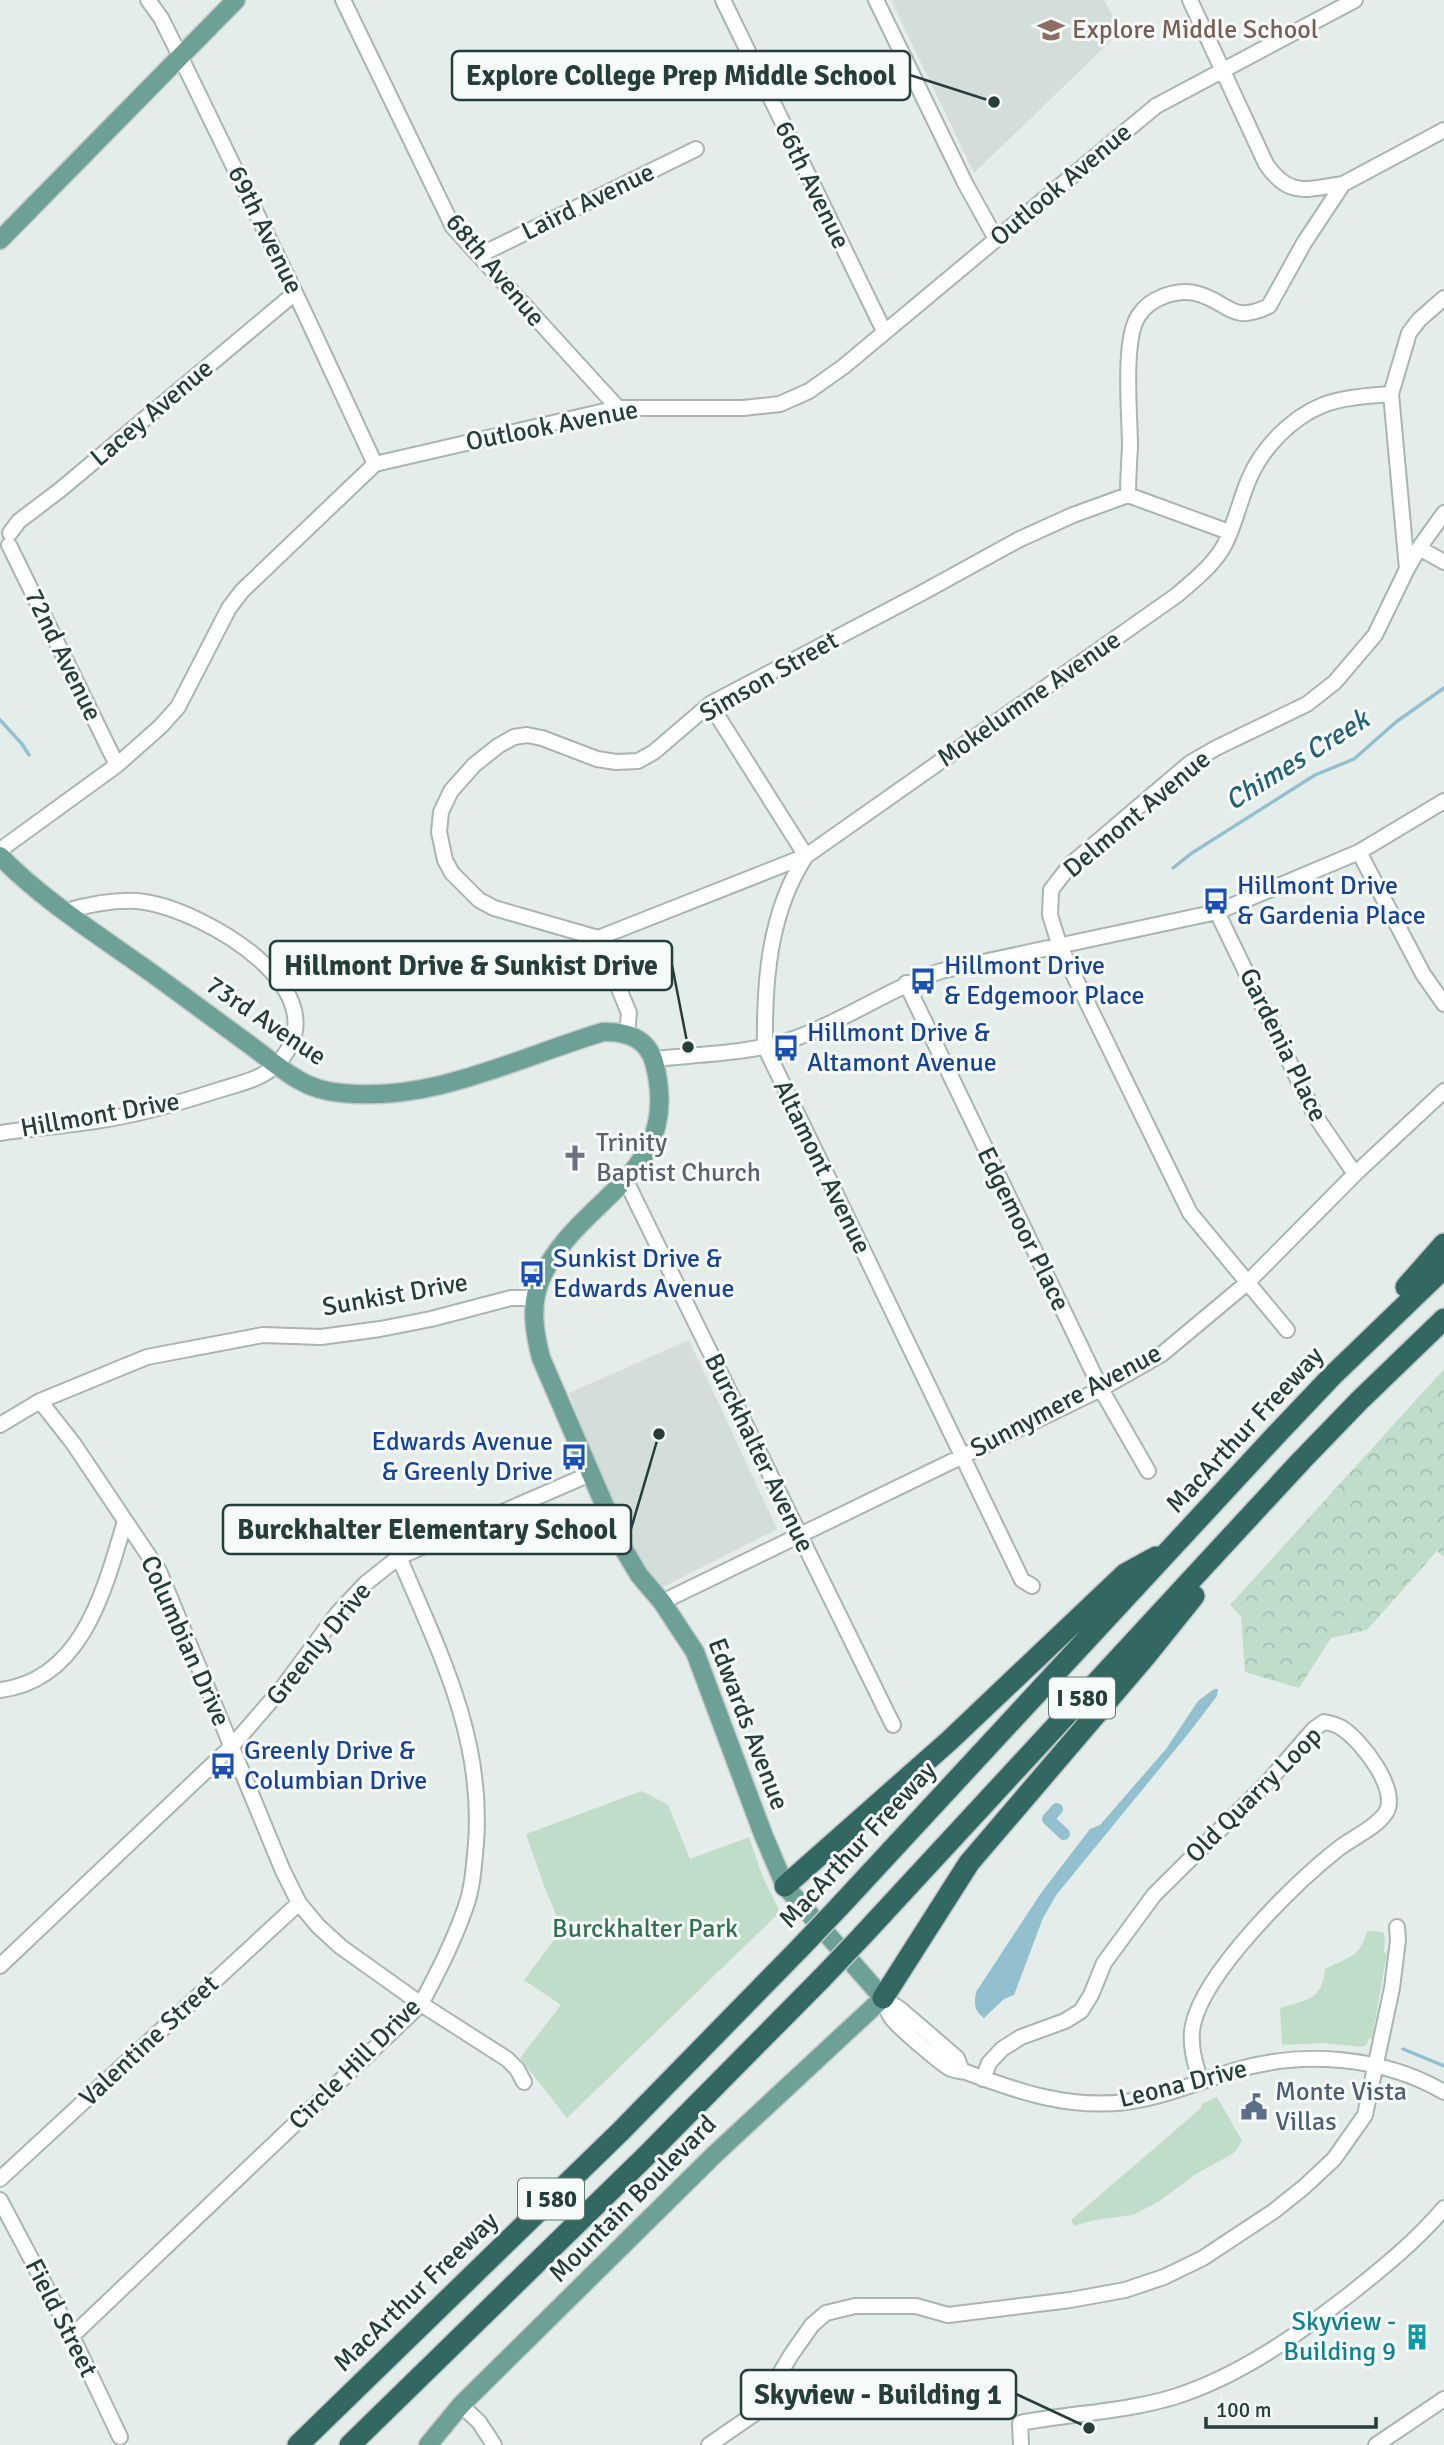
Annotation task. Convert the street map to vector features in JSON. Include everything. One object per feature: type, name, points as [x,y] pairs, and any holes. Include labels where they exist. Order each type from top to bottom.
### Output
[{"type":"highway","points":[[1332,1376],[1444,1244]]},
{"type":"highway","name":"MacArthur Freeway","points":[[298,2445],[621,2131],[799,1949],[1332,1376],[1444,1268]]},
{"type":"highway","name":"I 580","points":[[350,2445],[645,2157],[822,1978],[1301,1461],[1444,1319]]},
{"type":"highway","points":[[883,1998],[934,1914],[975,1854],[1145,1657],[1301,1461]]},
{"type":"highway","points":[[785,1886],[949,1741],[1125,1574],[1173,1547]]},
{"type":"main road","points":[[0,240],[236,0]]},
{"type":"main road","name":"73rd Avenue","points":[[0,856],[66,911],[298,1080],[319,1088],[341,1093],[374,1094],[416,1090],[453,1082],[603,1032],[627,1034]]},
{"type":"main road","points":[[535,1298],[550,1261],[564,1240],[626,1181],[641,1162],[653,1137],[659,1114],[659,1088],[653,1059],[639,1039],[627,1034]]},
{"type":"main road","name":"Edwards Avenue","points":[[535,1298],[535,1332],[541,1357],[590,1474],[639,1576],[663,1602],[695,1651],[785,1886],[883,1998]]},
{"type":"main road","name":"Mountain Boulevard","points":[[428,2445],[461,2406],[714,2155],[883,1998]]},
{"type":"street","name":"69th Avenue","points":[[148,0],[161,18],[180,56],[375,464]]},
{"type":"street","name":"68th Avenue","points":[[344,0],[453,228],[618,408]]},
{"type":"street","name":"66th Avenue","points":[[723,0],[884,331]]},
{"type":"street","points":[[876,0],[959,171],[996,239]]},
{"type":"street","points":[[1190,0],[1266,164],[1277,180],[1305,189],[1343,184],[1444,130]]},
{"type":"street","name":"Outlook Avenue","points":[[375,464],[618,408],[743,408],[780,404],[809,391],[842,368],[1156,106],[1355,0]]},
{"type":"street","name":"Laird Avenue","points":[[480,255],[696,149]]},
{"type":"street","points":[[1229,532],[1128,495],[1129,354],[1138,316],[1156,299],[1179,293],[1195,293],[1245,315],[1269,306],[1304,243],[1343,184]]},
{"type":"street","name":"Lacey Avenue","points":[[4,538],[19,522],[295,293]]},
{"type":"street","points":[[1407,569],[1391,394],[1409,333],[1419,320],[1444,298]]},
{"type":"street","name":"Mokelumne Avenue","points":[[598,938],[806,856],[1177,595],[1208,567],[1224,545],[1249,478],[1261,457],[1298,419],[1322,406],[1343,399],[1391,394]]},
{"type":"street","points":[[0,850],[117,765],[161,726],[178,707],[229,608],[242,590],[375,464]]},
{"type":"street","name":"Simson Street","points":[[598,938],[494,908],[478,900],[458,880],[445,860],[439,832],[441,812],[451,791],[474,765],[498,746],[514,737],[527,735],[597,759],[638,761],[654,752],[710,704],[1020,539],[1073,515],[1128,495]]},
{"type":"street","name":"Delmont Avenue","points":[[1287,1330],[1190,1213],[1060,947],[1053,929],[1049,902],[1051,890],[1071,864],[1190,763],[1307,704],[1335,682],[1375,635],[1407,569],[1444,513]]},
{"type":"street","name":"72nd Avenue","points":[[4,538],[117,765]]},
{"type":"street","points":[[1419,548],[1444,562]]},
{"type":"street","points":[[710,704],[806,856]]},
{"type":"street","points":[[653,1059],[765,1047],[820,1028],[906,983],[962,965],[1060,947],[1217,912],[1359,852],[1444,801]]},
{"type":"street","points":[[1359,852],[1423,974],[1444,1004]]},
{"type":"street","name":"Altamont Avenue","points":[[806,856],[787,891],[769,958],[765,1047],[1022,1580],[1032,1586]]},
{"type":"street","points":[[66,911],[87,905],[131,900],[147,902],[206,924],[257,956],[288,994],[295,1011],[296,1025],[292,1039],[277,1064]]},
{"type":"street","name":"Gardenia Place","points":[[1217,912],[1316,1117],[1355,1174]]},
{"type":"street","points":[[598,938],[629,1013],[627,1034]]},
{"type":"street","name":"Edgemoor Place","points":[[906,983],[1101,1389],[1148,1471]]},
{"type":"street","name":"Hillmont Drive","points":[[0,1133],[94,1121],[175,1104],[253,1079],[277,1064]]},
{"type":"street","name":"Sunnymere Avenue","points":[[663,1602],[1101,1389],[1162,1354],[1247,1283],[1355,1174],[1444,1091]]},
{"type":"street","name":"Burckhalter Avenue","points":[[626,1181],[893,1725]]},
{"type":"street","name":"Sunkist Drive","points":[[0,1425],[40,1401],[147,1357],[263,1335],[321,1337],[380,1329],[454,1314],[511,1298],[535,1298]]},
{"type":"street","name":"Columbian Drive","points":[[40,1401],[73,1443],[159,1571],[283,1871],[299,1903],[318,1926],[341,1947],[421,2004],[507,2059],[524,2082]]},
{"type":"street","name":"Greenly Drive","points":[[0,1966],[232,1746],[284,1687],[337,1615],[366,1583],[399,1557],[590,1474]]},
{"type":"street","points":[[0,1690],[11,1689],[40,1678],[66,1658],[86,1629],[99,1601],[125,1521]]},
{"type":"street","name":"Circle Hill Drive","points":[[72,2336],[421,2004],[447,1954],[467,1904],[475,1857],[477,1800],[471,1745],[453,1686],[399,1557]]},
{"type":"street","name":"Old Quarry Loop","points":[[983,2079],[989,2063],[1002,2049],[1081,2011],[1104,1964],[1154,1895],[1267,1783],[1314,1729],[1324,1722],[1340,1727],[1370,1753],[1389,1794],[1390,1807],[1384,1816],[1336,1851],[1244,1938],[1223,1968],[1200,2005],[1193,2025],[1194,2060],[1201,2082]]},
{"type":"street","name":"Valentine Street","points":[[0,2179],[299,1903]]},
{"type":"street","points":[[709,2445],[757,2412],[791,2355],[812,2325],[826,2313],[855,2306],[916,2306],[948,2315],[1070,2300],[1125,2290],[1164,2277],[1203,2258],[1274,2211],[1334,2159],[1365,2115],[1392,1988],[1398,1940],[1396,1927]]},
{"type":"street","name":"Leona Drive","points":[[883,1998],[900,2009],[957,2058],[962,2071],[1043,2099],[1128,2102],[1265,2063],[1300,2060],[1377,2064],[1444,2092]]},
{"type":"street","name":"Field Street","points":[[0,2200],[72,2336],[120,2437]]},
{"type":"street","points":[[1021,2445],[1020,2423],[1177,2396],[1217,2380],[1279,2347],[1398,2256],[1423,2234],[1444,2208]]},
{"type":"street","points":[[1376,2445],[1444,2399]]},
{"type":"street","points":[[461,2406],[479,2423],[494,2445]]},
{"type":"shaded area","points":[[891,0],[1104,0],[1121,31],[974,173]]},
{"type":"shaded area","points":[[689,1340],[777,1529],[661,1588],[652,1582],[628,1541],[569,1393]]},
{"type":"green space","points":[[1444,1369],[1444,1557],[1437,1551],[1367,1630],[1331,1638],[1299,1688],[1245,1672],[1241,1616],[1230,1605]]},
{"type":"green space","name":"Burckhalter Park","points":[[642,1791],[668,1805],[690,1859],[749,1837],[762,1875],[780,1912],[567,2118],[520,2058],[561,2005],[524,1980],[562,1929],[526,1834]]},
{"type":"green space","points":[[1367,1931],[1383,1932],[1384,1952],[1387,1953],[1372,2039],[1369,2038],[1367,2044],[1362,2047],[1323,2043],[1282,2045],[1280,2008],[1305,2001],[1316,1993],[1325,1969],[1356,1952]]},
{"type":"green space","points":[[1217,2097],[1242,2141],[1234,2153],[1133,2215],[1074,2226],[1071,2220],[1201,2108],[1202,2104]]},
{"type":"water","points":[[1218,1689],[1217,1696],[1188,1734],[1057,1894],[1043,1918],[1014,1995],[1004,1999],[984,2018],[976,2007],[976,1992],[1041,1893],[1090,1829],[1100,1825],[1166,1749],[1198,1701]]},
{"type":"waterway","name":"Chimes Creek","points":[[1173,868],[1192,853],[1315,775],[1354,759],[1396,722],[1444,688]]},
{"type":"waterway","points":[[0,720],[29,755]]},
{"type":"waterway","name":"Chimes Creek","points":[[1057,1809],[1048,1819],[1064,1834]]},
{"type":"waterway","points":[[1403,2049],[1444,2066]]},
{"type":"place","name":"Explore Middle School","points":[[1051,30]]},
{"type":"place","name":"Explore College Prep Middle School","points":[[994,102]]},
{"type":"place","name":"Hillmont Drive & Gardenia Place","points":[[1216,901]]},
{"type":"place","name":"Hillmont Drive & Edgemoor Place","points":[[923,981]]},
{"type":"place","name":"Hillmont Drive & Sunkist Drive","points":[[688,1047]]},
{"type":"place","name":"Hillmont Drive & Altamont Avenue","points":[[786,1048]]},
{"type":"place","name":"Trinity Baptist Church","points":[[575,1158]]},
{"type":"place","name":"Sunkist Drive & Edwards Avenue","points":[[532,1274]]},
{"type":"place","name":"Burckhalter Elementary School","points":[[659,1434]]},
{"type":"place","name":"Edwards Avenue & Greenly Drive","points":[[574,1457]]},
{"type":"place","name":"Greenly Drive & Columbian Drive","points":[[223,1766]]},
{"type":"place","name":"Monte Vista Villas","points":[[1254,2107]]},
{"type":"place","name":"Skyview - Building 9","points":[[1417,2337]]},
{"type":"place","name":"Skyview - Building 1","points":[[1089,2428]]}]
